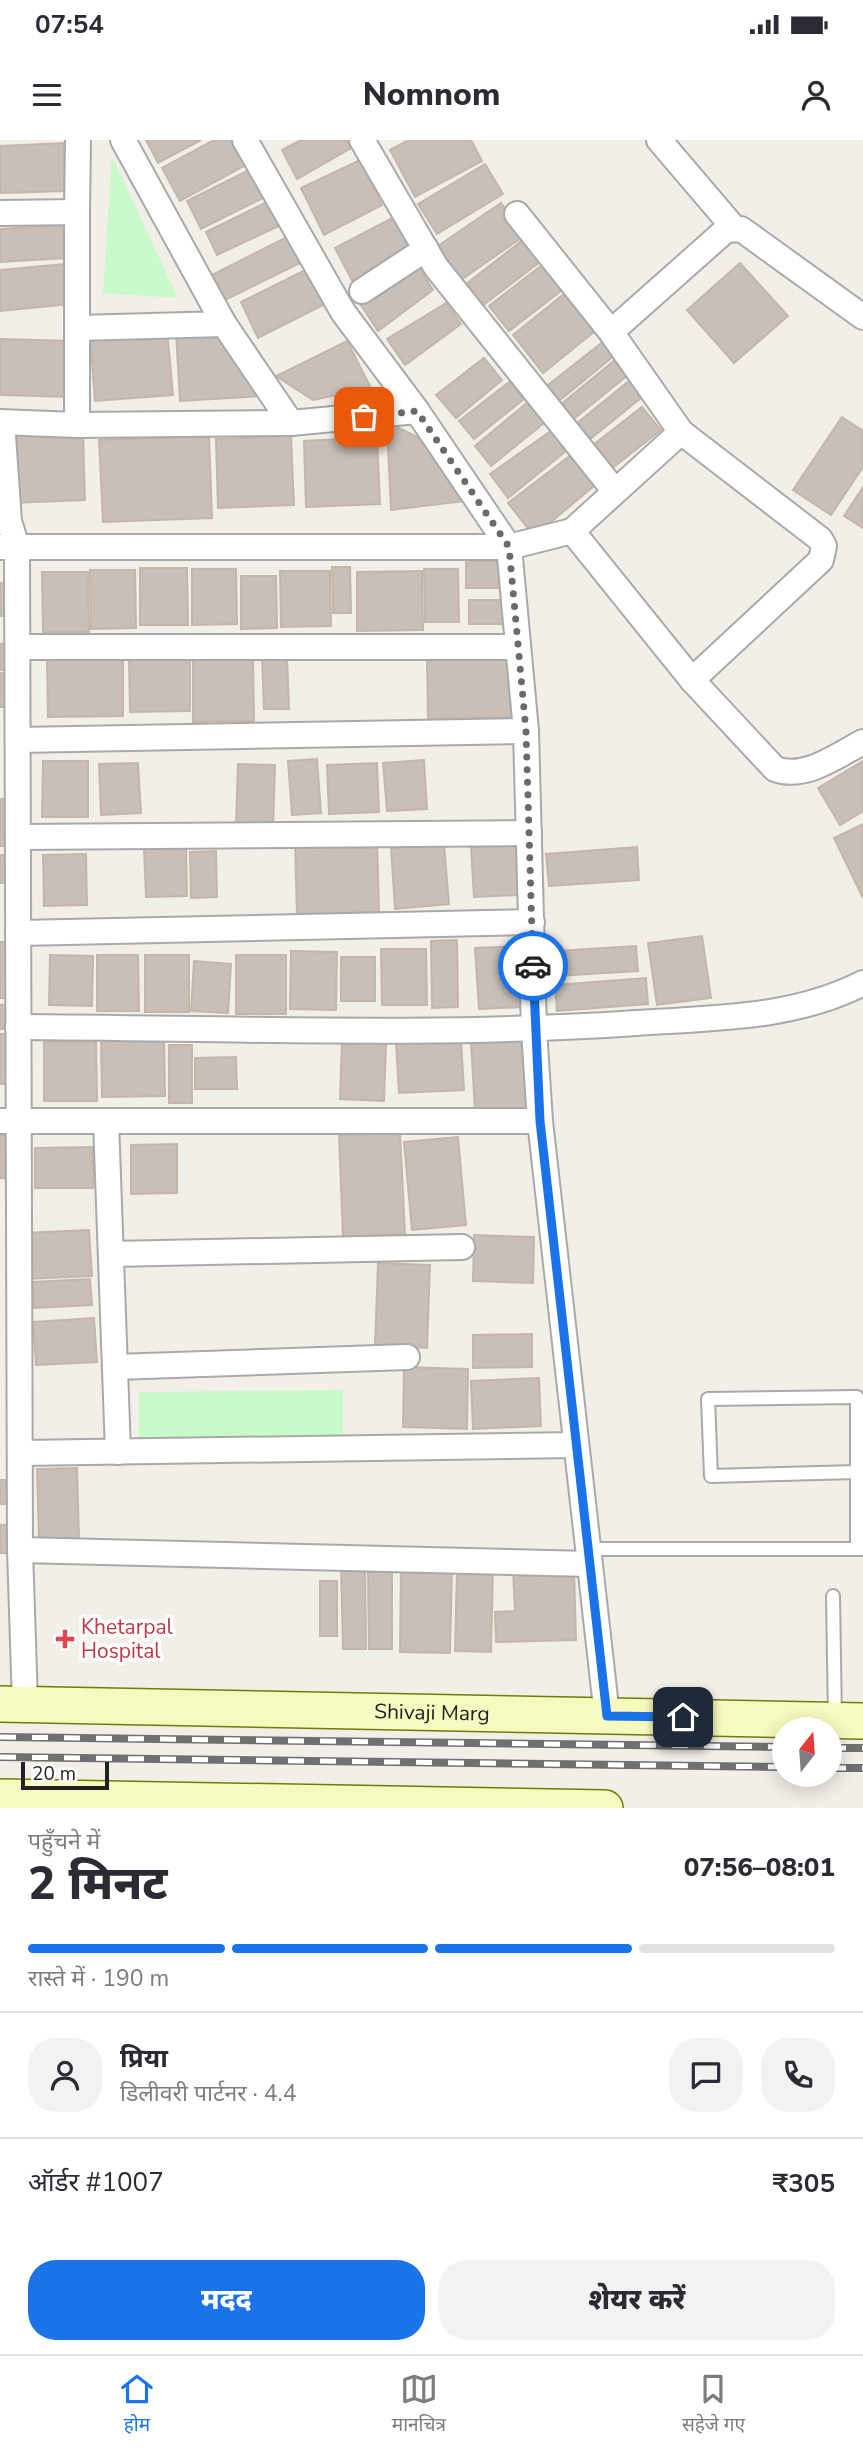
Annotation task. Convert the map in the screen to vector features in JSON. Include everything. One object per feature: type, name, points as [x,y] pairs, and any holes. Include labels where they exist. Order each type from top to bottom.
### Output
[{"type":"main road","name":"Shivaji Marg","points":[[12,1704],[849,1721]]},
{"type":"main road","points":[[0,1797],[604,1808]]},
{"type":"street","points":[[77,425],[78,140]]},
{"type":"street","points":[[122,140],[224,324],[291,423]]},
{"type":"street","points":[[245,140],[343,312],[417,411],[509,547],[526,731],[534,1030],[540,1121],[607,1716]]},
{"type":"street","points":[[362,140],[436,267],[614,490]]},
{"type":"street","points":[[659,140],[734,228]]},
{"type":"street","points":[[0,213],[77,212]]},
{"type":"street","points":[[517,214],[611,332],[681,432],[820,539],[824,546],[821,560],[692,680]]},
{"type":"street","points":[[611,332],[726,230],[734,228],[741,229],[863,317]]},
{"type":"street","points":[[362,291],[426,249]]},
{"type":"street","points":[[78,328],[224,324]]},
{"type":"street","points":[[12,1704],[20,1550],[20,1453],[9,1121],[18,1027],[18,647],[1,422],[77,425],[291,423],[417,411]]},
{"type":"street","points":[[9,547],[509,547],[572,531],[614,490],[681,432]]},
{"type":"street","points":[[572,531],[692,680],[775,769],[788,774],[802,772],[863,743]]},
{"type":"street","points":[[18,647],[518,647]]},
{"type":"street","points":[[18,740],[526,731]]},
{"type":"street","points":[[18,837],[529,833]]},
{"type":"street","points":[[18,933],[531,922]]},
{"type":"street","points":[[18,1027],[534,1030],[760,1015],[809,1004],[863,983]]},
{"type":"street","points":[[9,1121],[540,1121]]},
{"type":"street","points":[[106,1122],[118,1451]]},
{"type":"street","points":[[110,1254],[462,1247]]},
{"type":"street","points":[[115,1367],[407,1357]]},
{"type":"street","points":[[20,1453],[575,1445]]},
{"type":"street","points":[[20,1550],[588,1557]]},
{"type":"lane","points":[[588,1557],[860,1549],[857,1397],[708,1399],[711,1476],[857,1472]]},
{"type":"lane","points":[[833,1596],[849,1721]]},
{"type":"green space","points":[[112,156],[178,298],[103,293]]},
{"type":"green space","points":[[343,1390],[343,1438],[139,1440],[139,1392]]},
{"type":"building","points":[[146,140],[201,140],[158,163]]},
{"type":"building","points":[[214,140],[239,140],[251,162],[180,201],[162,168]]},
{"type":"building","points":[[301,140],[347,140],[351,148],[297,179],[282,150]]},
{"type":"building","points":[[409,140],[471,140],[482,161],[415,197],[390,150]]},
{"type":"building","points":[[64,143],[66,191],[0,193],[0,146]]},
{"type":"building","points":[[360,160],[382,205],[324,235],[301,188]]},
{"type":"building","points":[[485,164],[503,194],[437,234],[418,204]]},
{"type":"building","points":[[249,170],[263,198],[201,229],[187,201]]},
{"type":"building","points":[[267,202],[279,226],[217,255],[206,232]]},
{"type":"building","points":[[501,203],[524,236],[458,282],[435,248]]},
{"type":"building","points":[[394,217],[412,253],[355,286],[335,248]]},
{"type":"building","points":[[64,225],[66,258],[0,262],[0,229]]},
{"type":"building","points":[[287,237],[300,263],[225,300],[212,275]]},
{"type":"building","points":[[524,239],[541,261],[478,309],[461,288]]},
{"type":"building","points":[[546,262],[566,287],[509,331],[489,306]]},
{"type":"building","points":[[740,263],[788,316],[734,363],[687,310]]},
{"type":"building","points":[[64,264],[69,304],[0,311],[0,270]]},
{"type":"building","points":[[419,267],[433,290],[378,331],[361,305]]},
{"type":"building","points":[[307,269],[325,304],[258,338],[241,302]]},
{"type":"building","points":[[569,290],[600,327],[543,373],[513,335]]},
{"type":"building","points":[[446,303],[461,324],[405,365],[387,339]]},
{"type":"building","points":[[167,329],[173,395],[95,401],[90,336]]},
{"type":"building","points":[[176,332],[224,335],[263,396],[180,401]]},
{"type":"building","points":[[0,339],[73,341],[72,397],[0,395]]},
{"type":"building","points":[[347,341],[371,388],[313,400],[276,376]]},
{"type":"building","points":[[604,341],[615,355],[555,404],[543,389]]},
{"type":"building","points":[[484,358],[502,380],[456,418],[436,395]]},
{"type":"building","points":[[615,360],[628,375],[571,421],[559,406]]},
{"type":"building","points":[[634,377],[647,393],[584,444],[571,428]]},
{"type":"building","points":[[509,382],[524,399],[474,439],[459,421]]},
{"type":"building","points":[[529,401],[544,423],[491,466],[475,446]]},
{"type":"building","points":[[642,407],[661,430],[607,472],[588,449]]},
{"type":"building","points":[[842,417],[863,431],[863,467],[831,515],[793,490]]},
{"type":"building","points":[[387,422],[427,442],[465,501],[391,510]]},
{"type":"building","points":[[83,431],[85,500],[13,503],[10,435]]},
{"type":"building","points":[[551,431],[566,451],[508,498],[490,474]]},
{"type":"building","points":[[209,436],[212,518],[103,522],[99,440]]},
{"type":"building","points":[[291,436],[294,505],[218,508],[216,439]]},
{"type":"building","points":[[377,437],[380,504],[306,507],[304,441]]},
{"type":"building","points":[[571,455],[594,486],[534,536],[508,503]]},
{"type":"building","points":[[863,487],[863,528],[844,516]]},
{"type":"building","points":[[466,561],[507,561],[507,588],[466,588]]},
{"type":"building","points":[[332,567],[350,567],[351,613],[333,613]]},
{"type":"building","points":[[140,568],[187,568],[188,625],[140,625]]},
{"type":"building","points":[[192,569],[236,569],[237,624],[192,625]]},
{"type":"building","points":[[424,569],[458,569],[459,622],[425,622]]},
{"type":"building","points":[[90,570],[135,570],[136,628],[91,629]]},
{"type":"building","points":[[280,571],[330,571],[331,626],[281,627]]},
{"type":"building","points":[[422,571],[423,630],[357,631],[357,572]]},
{"type":"building","points":[[42,572],[88,572],[89,632],[43,632]]},
{"type":"building","points":[[241,576],[276,576],[277,628],[241,629]]},
{"type":"building","points":[[0,583],[9,583],[9,616],[0,616]]},
{"type":"building","points":[[469,600],[512,600],[513,624],[469,624]]},
{"type":"building","points":[[15,643],[15,670],[0,670],[0,644]]},
{"type":"building","points":[[253,657],[254,721],[193,722],[193,658]]},
{"type":"building","points":[[287,657],[289,709],[264,709],[262,658]]},
{"type":"building","points":[[510,657],[511,717],[428,719],[427,659]]},
{"type":"building","points":[[123,658],[123,716],[48,717],[47,659]]},
{"type":"building","points":[[190,659],[190,711],[130,712],[129,660]]},
{"type":"building","points":[[0,673],[8,673],[8,707],[0,707]]},
{"type":"building","points":[[317,759],[321,813],[292,815],[288,761]]},
{"type":"building","points":[[424,760],[427,809],[387,811],[383,763]]},
{"type":"building","points":[[43,761],[88,761],[88,817],[42,817]]},
{"type":"building","points":[[863,761],[863,811],[840,825],[818,788]]},
{"type":"building","points":[[138,763],[141,813],[101,815],[99,764]]},
{"type":"building","points":[[377,763],[379,812],[329,814],[327,765]]},
{"type":"building","points":[[238,764],[275,765],[273,827],[236,826]]},
{"type":"building","points":[[9,798],[10,846],[0,846],[0,799]]},
{"type":"building","points":[[863,824],[863,898],[834,838]]},
{"type":"building","points":[[377,839],[379,912],[297,915],[295,842]]},
{"type":"building","points":[[444,844],[449,904],[395,909],[391,848]]},
{"type":"building","points":[[516,845],[518,895],[474,897],[471,847]]},
{"type":"building","points":[[186,847],[187,896],[146,897],[144,848]]},
{"type":"building","points":[[637,847],[639,880],[549,886],[546,854]]},
{"type":"building","points":[[216,851],[217,897],[191,898],[190,852]]},
{"type":"building","points":[[86,854],[87,905],[44,906],[43,855]]},
{"type":"building","points":[[0,855],[15,855],[15,883],[0,883]]},
{"type":"building","points":[[702,936],[711,998],[657,1005],[648,943]]},
{"type":"building","points":[[457,940],[458,1007],[432,1008],[431,941]]},
{"type":"building","points":[[0,942],[16,942],[17,998],[0,998]]},
{"type":"building","points":[[519,946],[523,1007],[479,1009],[475,948]]},
{"type":"building","points":[[636,946],[638,971],[557,976],[556,951]]},
{"type":"building","points":[[381,949],[426,949],[427,1005],[382,1005]]},
{"type":"building","points":[[291,951],[337,952],[336,1010],[290,1009]]},
{"type":"building","points":[[50,955],[93,956],[92,1006],[49,1005]]},
{"type":"building","points":[[97,955],[138,955],[139,1011],[97,1011]]},
{"type":"building","points":[[145,955],[189,955],[189,1012],[145,1012]]},
{"type":"building","points":[[236,955],[286,955],[286,1014],[236,1014]]},
{"type":"building","points":[[341,957],[375,957],[375,1001],[341,1001]]},
{"type":"building","points":[[194,961],[231,964],[228,1013],[191,1011]]},
{"type":"building","points":[[646,978],[648,1004],[557,1011],[555,985]]},
{"type":"building","points":[[13,1004],[15,1028],[0,1029],[0,1005]]},
{"type":"building","points":[[0,1034],[14,1034],[15,1084],[0,1084]]},
{"type":"building","points":[[101,1039],[164,1039],[165,1096],[102,1097]]},
{"type":"building","points":[[522,1039],[527,1108],[475,1111],[471,1042]]},
{"type":"building","points":[[461,1040],[464,1090],[399,1093],[396,1043]]},
{"type":"building","points":[[44,1042],[96,1042],[97,1101],[44,1101]]},
{"type":"building","points":[[342,1042],[386,1044],[384,1101],[340,1099]]},
{"type":"building","points":[[169,1045],[192,1045],[192,1103],[169,1103]]},
{"type":"building","points":[[236,1057],[237,1089],[195,1089],[195,1058]]},
{"type":"building","points":[[400,1133],[405,1234],[343,1237],[339,1135]]},
{"type":"building","points":[[0,1135],[5,1135],[5,1178],[0,1178]]},
{"type":"building","points":[[458,1137],[466,1225],[412,1230],[404,1142]]},
{"type":"building","points":[[177,1144],[177,1193],[131,1194],[131,1145]]},
{"type":"building","points":[[93,1147],[93,1188],[35,1188],[35,1148]]},
{"type":"building","points":[[89,1230],[92,1276],[26,1279],[23,1233]]},
{"type":"building","points":[[474,1235],[534,1237],[533,1283],[473,1281]]},
{"type":"building","points":[[378,1263],[430,1265],[427,1348],[375,1345]]},
{"type":"building","points":[[90,1279],[92,1305],[34,1308],[33,1282]]},
{"type":"building","points":[[94,1318],[97,1362],[36,1365],[33,1322]]},
{"type":"building","points":[[532,1334],[532,1367],[473,1368],[473,1335]]},
{"type":"building","points":[[404,1367],[468,1369],[467,1429],[403,1427]]},
{"type":"building","points":[[539,1378],[541,1426],[473,1429],[471,1381]]},
{"type":"building","points":[[77,1468],[79,1539],[39,1539],[37,1469]]},
{"type":"building","points":[[0,1480],[10,1480],[10,1504],[0,1504]]},
{"type":"building","points":[[0,1525],[10,1525],[10,1553],[0,1553]]},
{"type":"building","points":[[341,1567],[365,1567],[366,1649],[343,1649]]},
{"type":"building","points":[[401,1567],[452,1568],[450,1653],[400,1652]]},
{"type":"building","points":[[457,1570],[493,1571],[491,1652],[455,1651]]},
{"type":"building","points":[[574,1570],[576,1640],[496,1642],[495,1612],[515,1611],[513,1571]]},
{"type":"building","points":[[368,1572],[392,1572],[392,1649],[369,1649]]},
{"type":"building","points":[[320,1581],[337,1581],[337,1636],[320,1636]]},
{"type":"railway","points":[[0,1737],[772,1747]]},
{"type":"railway","points":[[842,1748],[863,1748]]},
{"type":"railway","points":[[0,1757],[772,1767]]},
{"type":"railway","points":[[842,1768],[863,1768]]},
{"type":"way so far","points":[[364,417],[417,411],[509,547],[526,731],[533,966]]},
{"type":"place","name":"Khetarpal Hospital","points":[[65,1639]]},
{"type":"route","points":[[533,966],[540,1121],[607,1716],[683,1717]]}]
